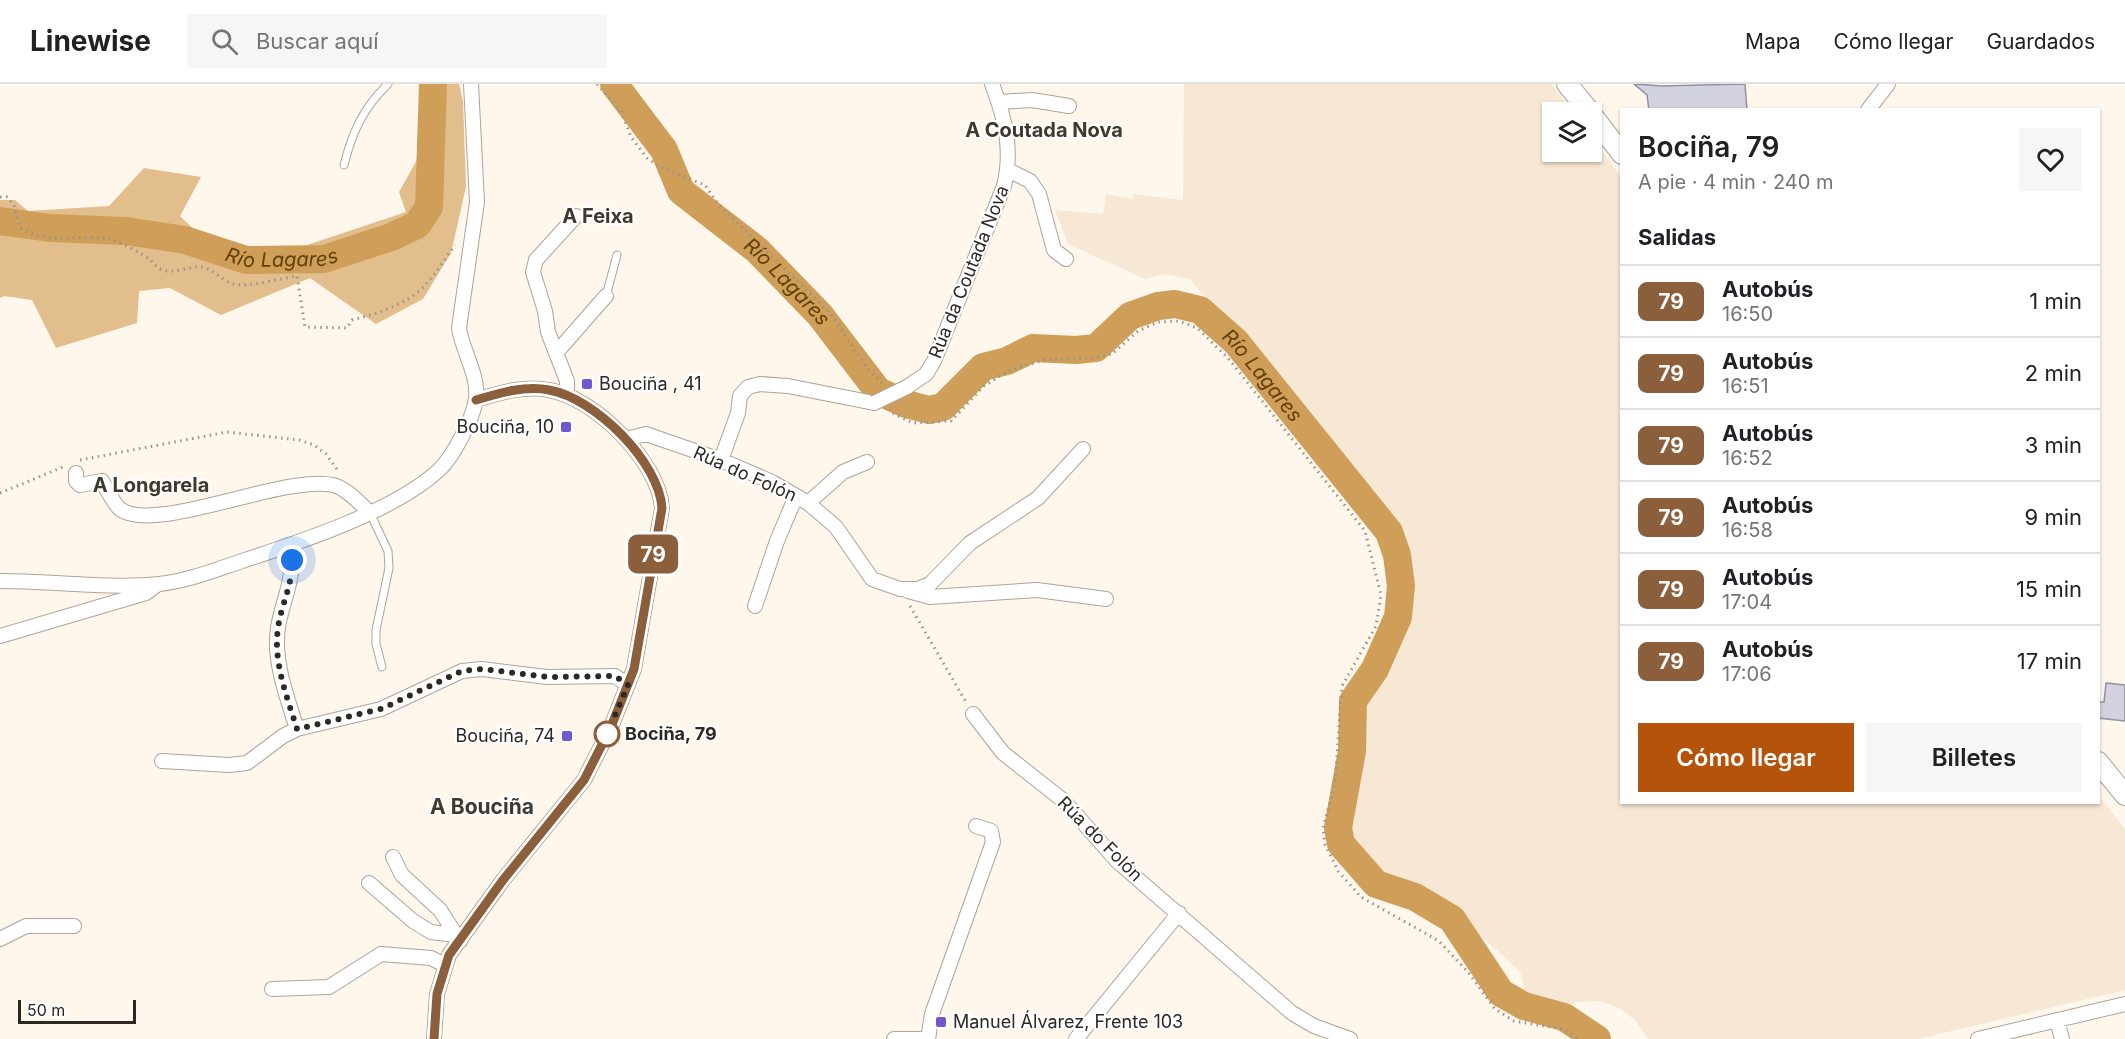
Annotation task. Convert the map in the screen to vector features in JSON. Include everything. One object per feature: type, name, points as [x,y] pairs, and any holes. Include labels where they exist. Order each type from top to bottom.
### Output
[{"type":"main road","points":[[1567,84],[1581,102]]},
{"type":"main road","points":[[1602,128],[1620,151]]},
{"type":"main road","points":[[2100,764],[2125,795]]},
{"type":"street","points":[[0,580],[73,585],[158,584],[188,579],[288,546],[370,513],[421,484],[440,469],[453,452],[476,400],[476,387],[461,344],[459,328],[477,201],[471,84]]},
{"type":"street","name":"Rúa da Coutada Nova","points":[[721,460],[738,413],[740,396],[748,387],[760,384],[788,386],[874,403],[907,387],[926,374],[934,361],[1004,186],[1008,170],[1007,130],[992,84]]},
{"type":"street","points":[[1870,108],[1888,84]]},
{"type":"street","points":[[999,102],[1032,100],[1069,106]]},
{"type":"street","points":[[1008,170],[1030,181],[1039,194],[1054,250],[1066,259]]},
{"type":"street","points":[[567,395],[567,381],[548,333],[545,311],[533,272],[536,260],[576,216]]},
{"type":"street","points":[[556,353],[606,296]]},
{"type":"street","points":[[434,1039],[437,994],[445,965],[457,938],[584,780],[628,685],[634,669],[662,508],[661,495],[654,480],[626,439],[600,416],[567,395],[529,388],[476,400]]},
{"type":"street","name":"Rúa do Folón","points":[[626,439],[646,434],[721,460],[772,482],[802,500],[836,527],[872,579],[900,589],[930,597],[1037,590],[1106,599]]},
{"type":"street","name":"Rúa do Folón","points":[[900,589],[918,589],[930,584],[970,543],[1038,498],[1083,450]]},
{"type":"street","points":[[756,606],[777,541],[802,500],[843,472],[867,462]]},
{"type":"street","points":[[73,466],[76,481],[80,485],[102,482],[120,509],[137,515],[203,508],[261,492],[326,484],[336,485],[370,513]]},
{"type":"street","points":[[288,546],[292,560],[292,573],[278,627],[277,644],[279,665],[297,729]]},
{"type":"street","points":[[0,636],[146,593],[158,584]]},
{"type":"street","points":[[162,761],[229,765],[247,763],[282,736],[297,729],[381,709],[462,671],[507,670],[548,677],[615,676],[628,685]]},
{"type":"street","name":"Rúa do Folón","points":[[973,714],[1003,753],[1064,801],[1117,861],[1292,1013],[1314,1026],[1350,1039]]},
{"type":"street","points":[[894,1039],[926,1039],[932,1014],[993,842],[991,831],[975,826]]},
{"type":"street","points":[[393,857],[402,875],[440,910],[457,938]]},
{"type":"street","points":[[369,883],[392,905],[431,932],[457,938]]},
{"type":"street","points":[[1076,1039],[1179,913]]},
{"type":"street","points":[[0,939],[26,926],[74,926]]},
{"type":"street","points":[[272,990],[329,987],[381,954],[431,958],[445,965]]},
{"type":"street","points":[[1978,1039],[2125,1004]]},
{"type":"street","points":[[2057,1020],[2062,1039]]},
{"type":"lane","points":[[344,165],[351,136],[370,101],[388,84]]},
{"type":"lane","points":[[606,296],[617,255]]},
{"type":"lane","points":[[370,513],[388,551],[389,568],[376,630],[376,644],[382,667]]},
{"type":"path","points":[[597,84],[621,111],[631,136],[647,158],[660,167],[705,185],[718,204],[831,314],[867,368],[885,386]]},
{"type":"path","points":[[0,197],[7,197],[14,205],[20,228],[33,236],[52,239],[107,238],[122,241],[133,252],[149,258],[158,269],[172,272],[195,266],[206,267],[235,284],[297,276],[305,327],[347,328],[352,320],[378,313],[414,296]]},
{"type":"path","points":[[890,412],[913,423],[951,421],[984,386],[1008,371],[1044,360],[1093,358],[1112,354],[1138,331],[1158,322],[1179,321],[1197,328],[1228,358],[1365,531],[1381,595],[1376,626],[1342,686],[1335,783],[1323,828],[1325,844],[1338,871],[1361,897],[1440,941],[1468,972],[1495,1009],[1514,1021],[1563,1029],[1580,1039]]},
{"type":"path","points":[[0,493],[73,466],[86,457],[235,433],[299,440],[314,445],[326,454],[339,472],[336,485]]},
{"type":"path","points":[[900,589],[973,714]]},
{"type":"shaded area","points":[[427,84],[459,84],[463,101],[466,187],[451,253],[423,299],[376,324],[310,278],[221,315],[170,288],[139,291],[137,323],[56,348],[32,300],[4,296],[0,298],[0,200],[15,200],[28,211],[109,206],[144,168],[201,177],[180,216],[235,269],[406,212],[399,192],[418,158],[420,94]]},
{"type":"shaded area","points":[[1184,84],[1551,84],[1565,102],[1542,102],[1542,162],[1602,162],[1602,151],[1620,176],[1620,804],[2100,804],[2100,797],[2125,829],[2125,990],[1918,1039],[1648,1039],[1635,1020],[1619,1008],[1600,1001],[1577,1002],[1566,1006],[1526,996],[1520,971],[1426,888],[1399,883],[1344,842],[1342,829],[1356,742],[1355,706],[1376,679],[1405,613],[1406,561],[1398,534],[1190,279],[1165,274],[1145,279],[1068,244],[1055,210],[1103,214],[1106,194],[1133,199],[1133,194],[1183,200]]},
{"type":"building","points":[[1634,84],[1662,86],[1745,84],[1747,108],[1649,108],[1647,95]]},
{"type":"building","points":[[2106,683],[2125,685],[2125,721],[2100,718],[2100,702],[2104,702]]},
{"type":"waterway","name":"Río Lagares","points":[[0,221],[50,228],[126,231],[185,240],[246,260],[324,259],[391,237],[417,225],[429,207],[433,84]]},
{"type":"waterway","name":"Río Lagares","points":[[614,84],[664,150],[681,191],[757,250],[820,315],[878,391],[906,404],[929,410],[943,407],[983,367],[1007,361],[1033,348],[1076,350],[1096,348],[1130,316],[1158,306],[1175,304],[1200,310],[1236,342],[1389,532],[1397,555],[1401,586],[1398,617],[1375,669],[1353,701],[1352,751],[1338,828],[1341,844],[1376,884],[1415,897],[1452,919],[1501,993],[1524,1006],[1564,1017],[1597,1039]]},
{"type":"bus line","name":"79","points":[[434,1039],[437,994],[449,955],[503,880],[584,780],[611,727],[634,669],[645,594],[662,508],[661,495],[654,480],[626,439],[616,428],[585,405],[567,395],[529,388],[476,400]]},
{"type":"place","name":"Bouciña , 41","points":[[587,384]]},
{"type":"place","name":"Bouciña, 10","points":[[566,427]]},
{"type":"place","name":"Bociña, 79","points":[[607,734]]},
{"type":"place","name":"Bouciña, 74","points":[[567,736]]},
{"type":"place","name":"Manuel Álvarez, Frente 103","points":[[941,1022]]},
{"type":"district","name":"A Coutada Nova","points":[[1044,130]]},
{"type":"district","name":"A Feixa","points":[[598,216]]},
{"type":"district","name":"A Longarela","points":[[151,485]]},
{"type":"district","name":"A Bouciña","points":[[482,807]]},
{"type":"route","points":[[292,560],[292,573],[278,627],[277,644],[279,665],[297,729],[381,709],[462,671],[482,669],[507,670],[548,677],[615,676],[628,685],[607,734]]}]
